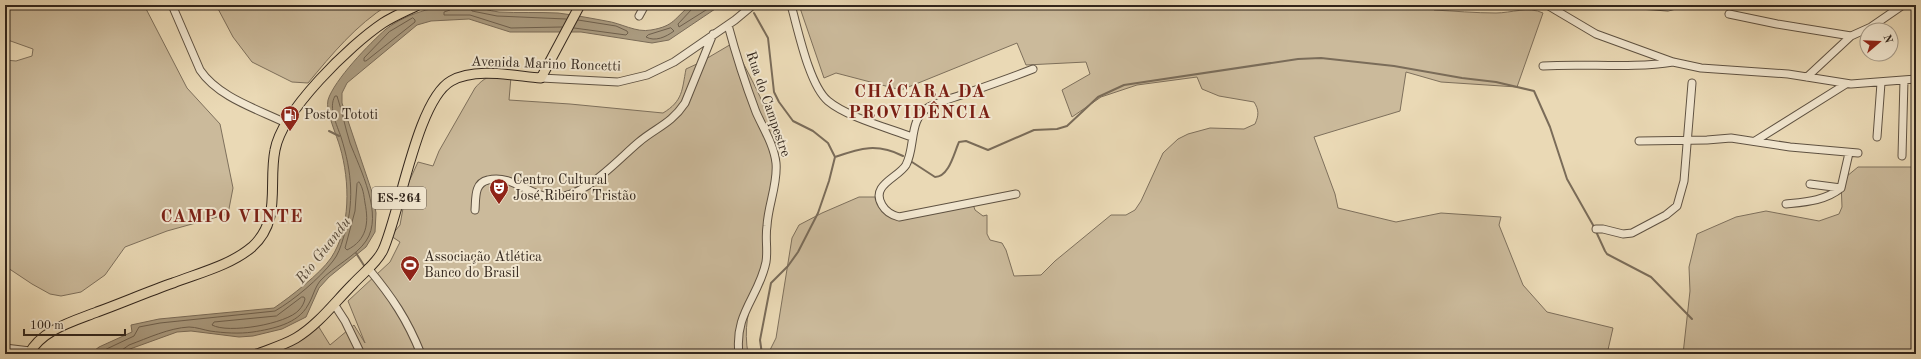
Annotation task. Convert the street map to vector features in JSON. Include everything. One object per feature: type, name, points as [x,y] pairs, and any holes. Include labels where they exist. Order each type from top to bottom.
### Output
[{"type":"main road","points":[[30,352],[41,339],[65,325],[221,265],[252,247],[263,235],[270,221],[273,208],[275,150],[286,123],[315,86],[342,57],[384,22],[418,5]]},
{"type":"main road","points":[[541,78],[580,5]]},
{"type":"main road","name":"Avenida Marino Roncetti","points":[[257,354],[296,338],[334,304],[382,252],[406,172],[419,135],[435,99],[446,84],[466,75],[488,74],[541,78]]},
{"type":"street","points":[[172,5],[200,70],[206,79],[229,96],[286,123]]},
{"type":"street","points":[[639,16],[645,5]]},
{"type":"street","name":"Avenida Marino Roncetti","points":[[541,78],[618,82],[632,80],[658,71],[728,25],[753,5]]},
{"type":"street","points":[[791,5],[814,81],[827,100],[848,113],[912,137]]},
{"type":"street","points":[[1547,5],[1596,34],[1673,62],[1705,68],[1758,71],[1807,77],[1846,84],[1881,83],[1916,79]]},
{"type":"street","points":[[1639,5],[1671,7],[1676,5]]},
{"type":"street","points":[[1807,77],[1851,36],[1871,27],[1903,5]]},
{"type":"street","points":[[1729,14],[1777,24],[1851,36]]},
{"type":"street","name":"Rua do Campestre","points":[[728,25],[741,72],[756,112],[772,147],[776,163],[774,185],[766,226],[766,261],[741,321],[738,335],[739,354]]},
{"type":"street","points":[[475,210],[476,189],[481,182],[490,179],[504,179],[548,197],[560,197],[576,192],[593,182],[640,141],[672,120],[679,112],[687,98],[713,34]]},
{"type":"street","points":[[1543,66],[1578,64],[1652,65],[1673,62]]},
{"type":"street","points":[[1016,194],[899,217],[893,216],[887,212],[880,203],[880,189],[906,165],[912,137],[920,116],[930,106],[1033,69]]},
{"type":"street","points":[[1902,156],[1904,80]]},
{"type":"street","points":[[1596,229],[1603,228],[1622,234],[1632,233],[1676,208],[1680,201],[1684,181],[1686,140],[1692,83]]},
{"type":"street","points":[[1877,137],[1881,83]]},
{"type":"street","points":[[1755,141],[1846,84]]},
{"type":"street","points":[[1639,141],[1731,138],[1790,147],[1858,153]]},
{"type":"street","points":[[1786,204],[1803,203],[1824,198],[1841,188],[1849,153]]},
{"type":"street","points":[[1810,184],[1841,188]]},
{"type":"street","points":[[368,268],[393,299],[407,322],[421,354]]},
{"type":"street","points":[[334,304],[345,321],[361,354]]},
{"type":"street","points":[[5,348],[30,352]]},
{"type":"shaded area","points":[[5,5],[144,5],[187,88],[220,124],[233,188],[228,214],[167,231],[125,247],[105,275],[81,292],[61,296],[50,294],[5,266],[5,60],[16,61],[32,56],[33,49],[5,39]]},
{"type":"shaded area","points":[[216,5],[388,5],[355,31],[335,51],[308,83],[292,82],[252,62],[233,37]]},
{"type":"shaded area","points":[[799,5],[1434,5],[1434,10],[1502,13],[1532,10],[1543,13],[1517,87],[1441,82],[1406,72],[1400,111],[1314,137],[1335,194],[1338,208],[1396,222],[1441,213],[1501,217],[1499,225],[1523,285],[1547,312],[1613,328],[1607,354],[768,354],[776,338],[792,238],[799,225],[822,213],[859,197],[881,197],[888,208],[901,215],[972,201],[975,210],[983,216],[987,215],[987,234],[990,240],[1002,243],[1006,250],[1014,276],[1041,275],[1055,261],[1111,215],[1126,215],[1135,210],[1141,201],[1163,153],[1178,139],[1188,134],[1210,128],[1244,129],[1255,124],[1258,115],[1258,110],[1254,102],[1219,96],[1202,89],[1197,77],[1137,85],[1101,97],[1072,117],[1062,90],[1090,74],[1086,62],[1026,65],[1017,43],[901,90],[836,73],[824,78]]},
{"type":"shaded area","points":[[733,43],[770,121],[777,154],[778,171],[767,240],[769,259],[768,267],[754,294],[747,319],[746,336],[748,354],[285,354],[283,342],[317,324],[330,345],[354,325],[365,343],[348,301],[390,262],[400,242],[391,236],[400,225],[407,186],[418,162],[433,166],[439,151],[475,88],[483,80],[494,76],[511,77],[509,100],[663,113],[670,109],[678,99],[682,89],[686,69]]},
{"type":"shaded area","points":[[1858,167],[1914,167],[1916,176],[1916,354],[1683,354],[1690,291],[1689,267],[1697,234],[1736,217],[1766,211],[1819,221],[1839,214],[1842,207],[1841,181]]},
{"type":"water","points":[[459,5],[499,12],[558,13],[612,22],[645,31],[670,24],[691,5],[721,5],[669,40],[652,43],[581,32],[510,32],[469,19],[431,21],[417,25],[347,83],[342,93],[342,103],[373,195],[376,213],[375,232],[366,247],[329,277],[319,288],[306,317],[282,329],[253,336],[239,337],[191,331],[177,332],[130,349],[122,354],[90,354],[99,347],[132,332],[131,325],[159,319],[274,308],[320,271],[331,258],[338,246],[347,204],[346,174],[340,147],[328,110],[328,100],[337,82],[353,62],[379,35],[395,23],[415,13],[437,7]]},
{"type":"waterway","points":[[754,13],[768,38],[774,92],[779,102],[793,121],[813,131],[828,143],[835,157],[829,181],[818,213],[798,252],[788,266],[771,283],[760,340],[762,354]]},
{"type":"waterway","points":[[912,162],[935,177],[940,176],[950,164],[959,142],[966,141],[988,150],[1034,130],[1057,129],[1067,126],[1098,97],[1124,85],[1298,59],[1321,58],[1394,66],[1462,78],[1496,82],[1534,91],[1550,127],[1567,179],[1593,225],[1607,254],[1651,277],[1692,319]]},
{"type":"waterway","points":[[329,131],[339,136]]},
{"type":"waterway","points":[[835,157],[869,148],[885,149],[903,156]]},
{"type":"waterway","points":[[356,253],[365,267]]},
{"type":"place","name":"Posto Tototi","points":[[290,132]]},
{"type":"place","name":"Centro Cultural José Ribeiro Tristão","points":[[499,205]]},
{"type":"place","name":"Associação Atlética Banco do Brasil","points":[[410,282]]},
{"type":"district","name":"CHÁCARA DA PROVIDÊNCIA","points":[[920,102]]},
{"type":"district","name":"CAMPO VINTE","points":[[232,217]]},
{"type":"water label","name":"Rio Guandu","points":[[324,251]]}]
